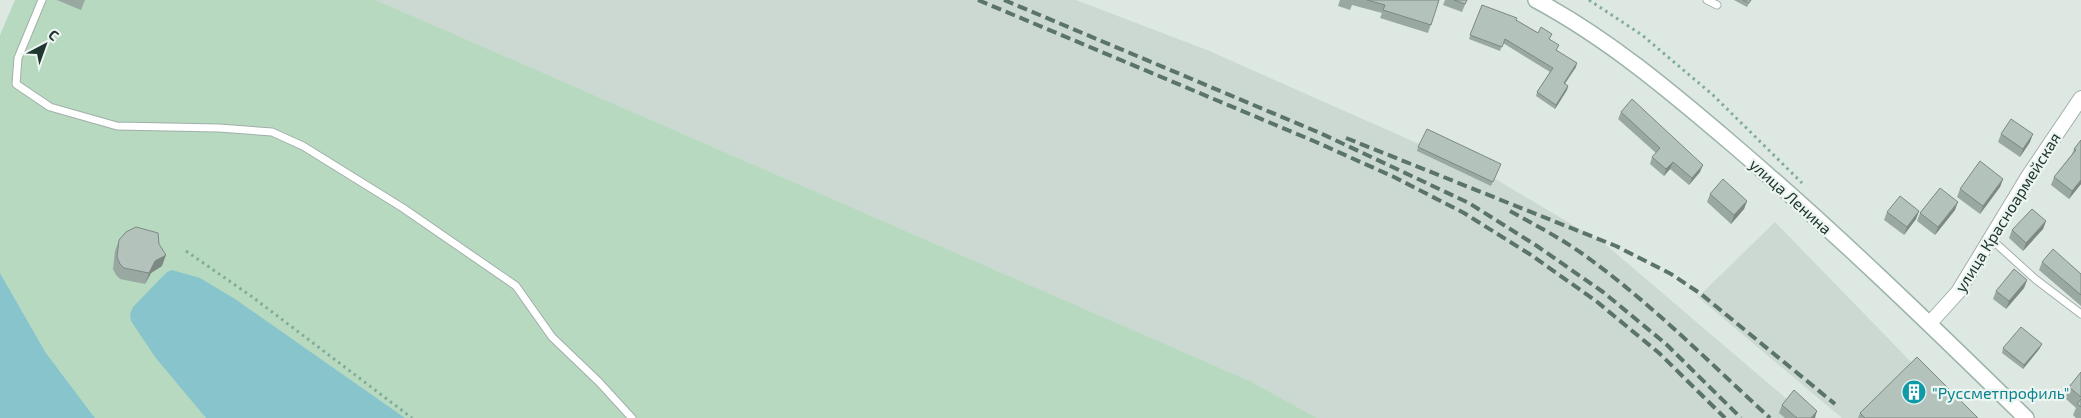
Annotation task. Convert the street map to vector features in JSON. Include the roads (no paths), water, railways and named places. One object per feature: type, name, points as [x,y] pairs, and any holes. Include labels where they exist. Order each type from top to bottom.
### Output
[{"type":"main road","name":"улица Ленина","points":[[1536,0],[1567,16],[1693,110],[1815,216],[1930,323],[2026,418]]},
{"type":"street","name":"улица Красноармейская","points":[[1930,323],[1958,292],[2029,175],[2081,98]]},
{"type":"lane","points":[[42,0],[18,58],[16,84],[50,108],[116,126],[219,128],[272,132],[303,146],[403,208],[516,286],[552,337],[599,382],[632,418]]},
{"type":"lane","points":[[1707,0],[1717,6]]},
{"type":"lane","points":[[1990,238],[2034,278],[2081,314]]},
{"type":"water","points":[[172,270],[200,278],[235,299],[405,418],[206,418],[155,357],[131,321],[130,314],[133,307],[167,272]]},
{"type":"water","points":[[0,273],[46,353],[95,418],[0,418]]},
{"type":"railway","points":[[978,0],[1316,142],[1394,177],[1464,213],[1531,255],[1596,301],[1659,353],[1725,418]]},
{"type":"railway","points":[[1004,0],[1320,133],[1469,203],[1537,246],[1603,292],[1666,344],[1741,418]]},
{"type":"railway","points":[[1346,138],[1616,246],[1671,274],[1701,294],[1835,404]]},
{"type":"railway","points":[[1510,211],[1572,246],[1615,278],[1683,337],[1770,418]]},
{"type":"place","name":"\"Руссметпрофиль\"","points":[[1914,392]]}]
